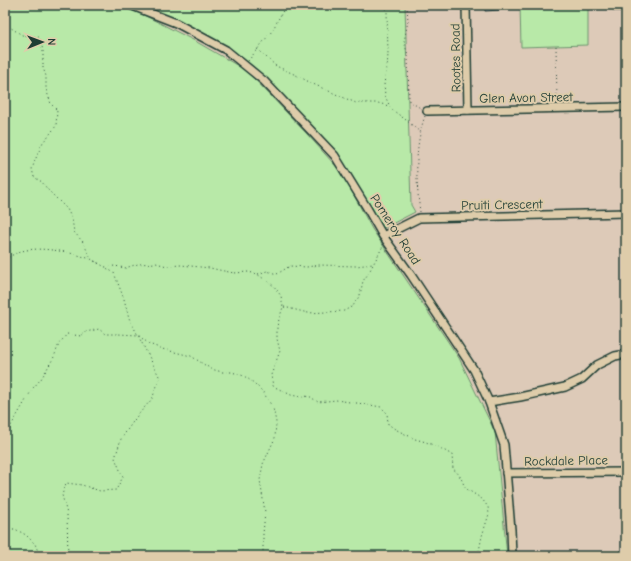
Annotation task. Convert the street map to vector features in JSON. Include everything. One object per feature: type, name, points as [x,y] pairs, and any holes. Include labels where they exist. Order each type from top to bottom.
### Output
[{"type":"street","name":"Pomeroy Road","points":[[130,5],[176,23],[226,50],[264,81],[335,156],[385,239],[411,275],[474,370],[489,402],[504,445],[512,556]]},
{"type":"street","name":"Rootes Road","points":[[466,5],[468,110]]},
{"type":"street","name":"Glen Avon Street","points":[[427,111],[626,107]]},
{"type":"street","name":"Pruiti Crescent","points":[[385,239],[420,218],[626,213]]},
{"type":"street","points":[[489,402],[565,387],[582,379],[597,365],[615,356],[626,354]]},
{"type":"street","name":"Rockdale Place","points":[[506,473],[626,472]]},
{"type":"path","points":[[244,65],[272,31],[286,5]]},
{"type":"path","points":[[384,5],[386,11],[388,54],[384,83],[386,96],[391,109],[420,132]]},
{"type":"path","points":[[407,5],[408,21],[404,42],[408,55],[409,101],[427,111],[420,132],[416,164],[420,218]]},
{"type":"path","points":[[5,24],[22,35],[39,37],[43,50],[43,68],[46,76],[46,89],[51,104],[58,110],[56,126],[43,142],[32,169],[34,177],[42,182],[67,209],[72,219],[74,232],[82,242],[91,259]]},
{"type":"path","points":[[556,46],[557,108]]},
{"type":"path","points":[[257,49],[276,66],[356,104],[378,103],[389,106]]},
{"type":"path","points":[[284,307],[308,313],[344,311],[353,306],[360,295],[363,281],[374,264],[385,242],[385,239]]},
{"type":"path","points":[[5,260],[20,251],[35,249],[60,251],[91,259],[114,273],[124,299],[129,318],[160,378],[152,399],[120,439],[115,458],[123,477],[116,490],[100,491],[82,485],[66,483],[62,495],[67,514],[68,556]]},
{"type":"path","points":[[105,267],[115,266],[125,268],[138,264],[156,263],[167,266],[210,268],[234,273],[248,272],[257,274],[274,286],[281,296],[284,307],[277,326],[277,339],[280,352],[272,375],[273,386],[301,397],[309,396],[318,402],[336,400],[381,407],[387,413],[388,424],[395,429],[415,439],[440,448],[452,455],[453,469],[458,473],[465,488],[482,499],[488,507],[489,514],[478,556]]},
{"type":"path","points":[[257,274],[267,271],[277,274],[290,266],[356,266],[374,264]]},
{"type":"path","points":[[5,436],[33,388],[41,379],[54,357],[59,344],[67,334],[81,336],[86,332],[99,329],[105,334],[138,335],[149,344],[191,356],[211,369],[222,372],[232,372],[244,376],[263,392],[273,408],[276,422],[275,438],[263,464],[260,480],[265,512],[263,556]]},
{"type":"path","points":[[5,529],[15,530],[26,535],[35,544],[40,556]]},
{"type":"green space","points":[[5,5],[119,5],[134,10],[195,41],[247,71],[307,134],[342,173],[372,229],[459,358],[495,432],[507,556],[5,556]]},
{"type":"green space","points":[[130,5],[405,5],[411,205],[415,212],[380,230],[335,156],[264,81],[226,50]]},
{"type":"green space","points":[[520,5],[588,5],[588,45],[521,47]]},
{"type":"building","points":[[485,5],[499,5],[499,10],[485,11]]},
{"type":"building","points":[[614,5],[626,5],[626,11],[614,11]]}]
